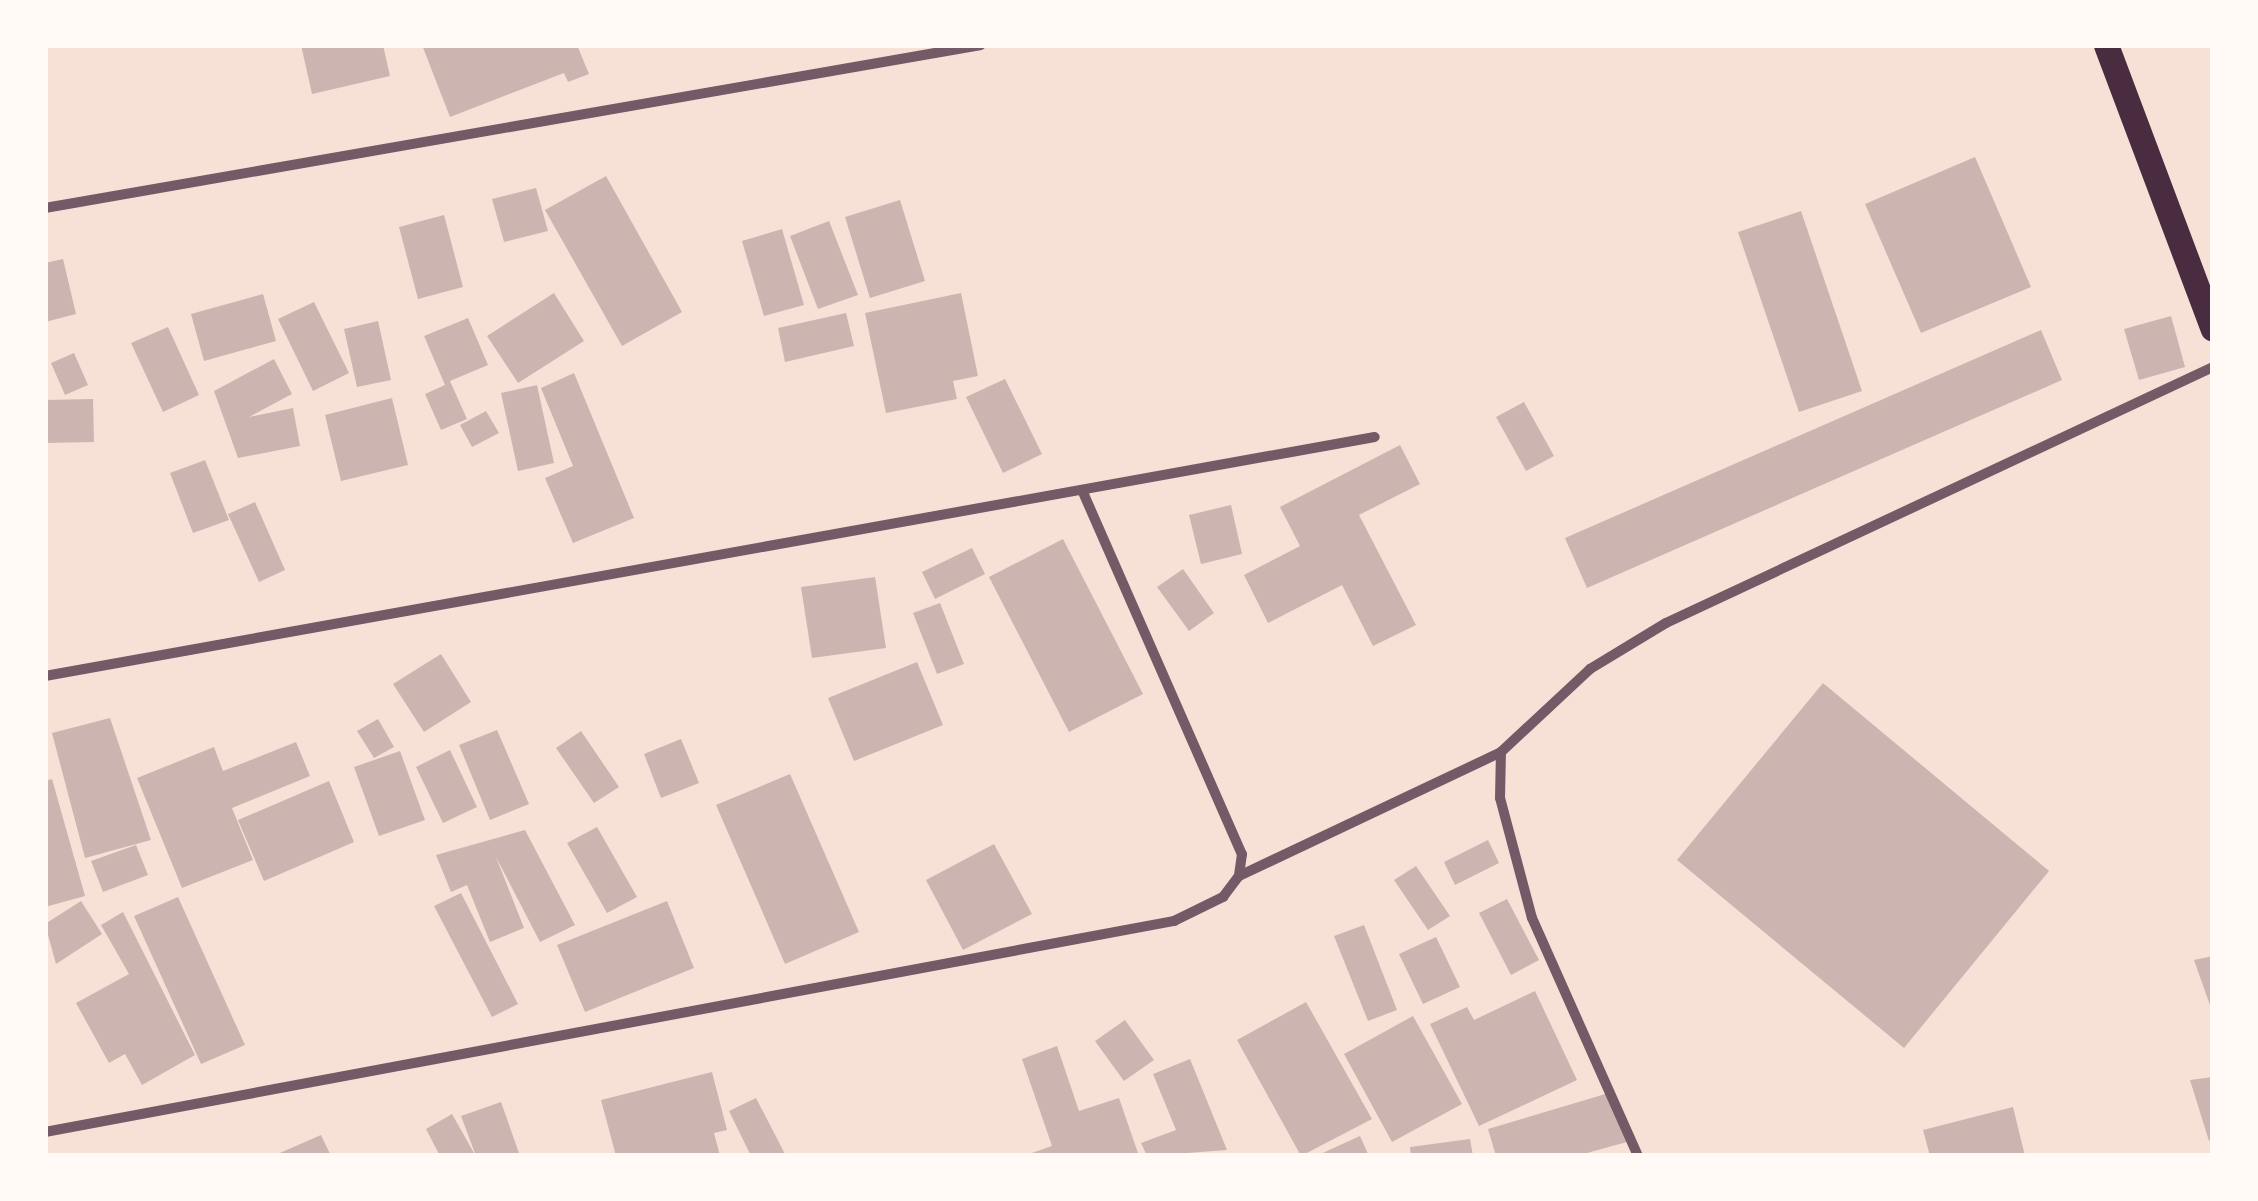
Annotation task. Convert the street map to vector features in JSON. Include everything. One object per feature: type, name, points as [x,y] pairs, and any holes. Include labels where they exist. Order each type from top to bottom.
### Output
[{"type":"main road","points":[[2106,45],[2213,329]]},
{"type":"street","points":[[45,208],[981,45]]},
{"type":"street","points":[[1239,876],[1501,752],[1590,669],[1666,623],[2213,367]]},
{"type":"street","points":[[45,676],[1375,437]]},
{"type":"street","points":[[45,1132],[1174,921],[1224,897],[1239,876],[1242,854],[1082,490]]},
{"type":"street","points":[[1501,752],[1500,798],[1532,918],[1638,1156]]},
{"type":"building","points":[[301,45],[383,45],[390,76],[312,94]]},
{"type":"building","points":[[422,45],[577,45],[589,74],[568,82],[564,73],[450,117]]},
{"type":"building","points":[[1975,157],[2031,287],[1921,333],[1865,204]]},
{"type":"building","points":[[606,176],[682,312],[622,346],[545,210]]},
{"type":"building","points":[[536,188],[548,231],[504,242],[492,199]]},
{"type":"building","points":[[900,200],[925,281],[870,298],[845,217]]},
{"type":"building","points":[[1801,211],[1862,391],[1799,412],[1738,232]]},
{"type":"building","points":[[444,215],[463,287],[418,299],[399,227]]},
{"type":"building","points":[[829,221],[858,295],[818,309],[790,236]]},
{"type":"building","points":[[782,229],[804,305],[764,316],[742,241]]},
{"type":"building","points":[[63,259],[76,314],[45,322],[45,263]]},
{"type":"building","points":[[554,293],[584,341],[518,383],[487,336]]},
{"type":"building","points":[[961,293],[978,376],[953,381],[957,399],[886,413],[865,313]]},
{"type":"building","points":[[263,294],[276,341],[204,361],[191,314]]},
{"type":"building","points":[[314,302],[349,373],[313,391],[278,319]]},
{"type":"building","points":[[846,313],[854,346],[785,362],[778,328]]},
{"type":"building","points":[[2171,316],[2185,367],[2139,380],[2124,329]]},
{"type":"building","points":[[468,318],[488,365],[450,381],[467,419],[441,430],[425,394],[445,385],[424,336]]},
{"type":"building","points":[[378,321],[391,380],[357,387],[344,329]]},
{"type":"building","points":[[168,327],[199,395],[163,412],[131,343]]},
{"type":"building","points":[[2041,330],[2062,380],[1587,588],[1565,538]]},
{"type":"building","points":[[74,353],[88,385],[65,395],[51,363]]},
{"type":"building","points":[[274,359],[292,394],[249,417],[293,408],[300,446],[238,458],[214,391]]},
{"type":"building","points":[[574,373],[634,518],[573,543],[545,478],[573,466],[541,388]]},
{"type":"building","points":[[1005,379],[1042,454],[1003,473],[966,397]]},
{"type":"building","points":[[537,385],[554,463],[518,471],[501,393]]},
{"type":"building","points":[[392,398],[408,465],[341,481],[325,415]]},
{"type":"building","points":[[93,399],[94,442],[45,443],[45,400]]},
{"type":"building","points":[[1524,402],[1554,456],[1526,471],[1496,417]]},
{"type":"building","points":[[486,411],[499,433],[472,447],[460,425]]},
{"type":"building","points":[[1400,445],[1420,484],[1359,515],[1416,625],[1373,646],[1342,585],[1268,623],[1244,575],[1300,546],[1280,507]]},
{"type":"building","points":[[205,460],[229,520],[193,533],[170,473]]},
{"type":"building","points":[[255,502],[285,570],[259,582],[228,514]]},
{"type":"building","points":[[1231,505],[1242,554],[1201,564],[1189,515]]},
{"type":"building","points":[[1063,539],[1143,694],[1069,732],[989,577]]},
{"type":"building","points":[[972,548],[985,574],[935,599],[922,572]]},
{"type":"building","points":[[1183,569],[1214,613],[1189,631],[1157,587]]},
{"type":"building","points":[[875,577],[886,648],[812,658],[801,587]]},
{"type":"building","points":[[940,603],[964,664],[937,674],[913,613]]},
{"type":"building","points":[[441,654],[471,702],[424,732],[393,684]]},
{"type":"building","points":[[917,662],[943,725],[854,761],[828,698]]},
{"type":"building","points":[[1823,683],[2049,871],[1904,1048],[1677,860]]},
{"type":"building","points":[[110,718],[151,840],[85,858],[52,733]]},
{"type":"building","points":[[378,719],[394,747],[374,758],[357,731]]},
{"type":"building","points":[[497,730],[529,804],[490,820],[459,745]]},
{"type":"building","points":[[581,731],[619,787],[594,803],[556,748]]},
{"type":"building","points":[[681,739],[699,783],[661,798],[644,754]]},
{"type":"building","points":[[296,742],[310,776],[232,808],[253,860],[182,888],[137,778],[214,747],[223,771]]},
{"type":"building","points":[[450,750],[477,807],[443,823],[416,767]]},
{"type":"building","points":[[400,751],[425,820],[379,836],[354,767]]},
{"type":"building","points":[[790,774],[859,932],[785,964],[716,805]]},
{"type":"building","points":[[52,779],[85,896],[45,907],[45,781]]},
{"type":"building","points":[[329,781],[354,842],[264,881],[238,820]]},
{"type":"building","points":[[597,827],[637,897],[607,913],[567,843]]},
{"type":"building","points":[[525,830],[575,925],[540,942],[496,857],[524,928],[490,942],[467,885],[451,892],[436,855]]},
{"type":"building","points":[[1488,840],[1499,863],[1455,885],[1444,862]]},
{"type":"building","points":[[994,844],[1032,914],[963,950],[926,880]]},
{"type":"building","points":[[136,845],[148,875],[103,892],[91,861]]},
{"type":"building","points":[[1416,866],[1450,916],[1428,930],[1394,880]]},
{"type":"building","points":[[461,893],[518,1004],[492,1017],[434,906]]},
{"type":"building","points":[[178,897],[245,1045],[201,1064],[134,916]]},
{"type":"building","points":[[1507,899],[1539,960],[1511,975],[1479,913]]},
{"type":"building","points":[[81,901],[102,934],[56,964],[45,924]]},
{"type":"building","points":[[667,901],[694,968],[585,1012],[557,945]]},
{"type":"building","points":[[123,912],[195,1055],[142,1085],[125,1054],[109,1063],[76,1003],[129,974],[101,925]]},
{"type":"building","points":[[1364,925],[1397,1010],[1368,1021],[1334,936]]},
{"type":"building","points":[[1436,937],[1460,987],[1423,1004],[1399,954]]},
{"type":"building","points":[[2213,956],[2213,1011],[2212,1011],[2194,960]]},
{"type":"building","points":[[1535,991],[1577,1080],[1479,1126],[1430,1024],[1467,1007],[1474,1020]]},
{"type":"building","points":[[1306,1002],[1372,1119],[1301,1156],[1237,1040]]},
{"type":"building","points":[[1413,1016],[1462,1104],[1392,1142],[1344,1054]]},
{"type":"building","points":[[1125,1020],[1154,1060],[1124,1081],[1095,1041]]},
{"type":"building","points":[[1057,1046],[1079,1111],[1119,1098],[1139,1156],[1023,1156],[1052,1146],[1022,1059]]},
{"type":"building","points":[[1190,1059],[1227,1150],[1147,1156],[1141,1143],[1176,1130],[1153,1074]]},
{"type":"building","points":[[712,1072],[727,1130],[714,1133],[720,1156],[616,1156],[601,1100]]},
{"type":"building","points":[[2213,1077],[2213,1140],[2209,1141],[2190,1080]]},
{"type":"building","points":[[1612,1092],[1627,1142],[1576,1156],[1496,1156],[1488,1129]]},
{"type":"building","points":[[756,1098],[786,1156],[751,1156],[729,1111]]},
{"type":"building","points":[[501,1102],[520,1156],[476,1156],[461,1116]]},
{"type":"building","points":[[2013,1107],[2025,1156],[1930,1156],[1923,1130]]},
{"type":"building","points":[[452,1114],[474,1153],[468,1156],[440,1156],[426,1129]]},
{"type":"building","points":[[321,1135],[331,1156],[273,1156]]},
{"type":"building","points":[[1360,1136],[1369,1156],[1316,1156]]},
{"type":"building","points":[[1470,1139],[1473,1156],[1411,1156],[1410,1147]]}]
